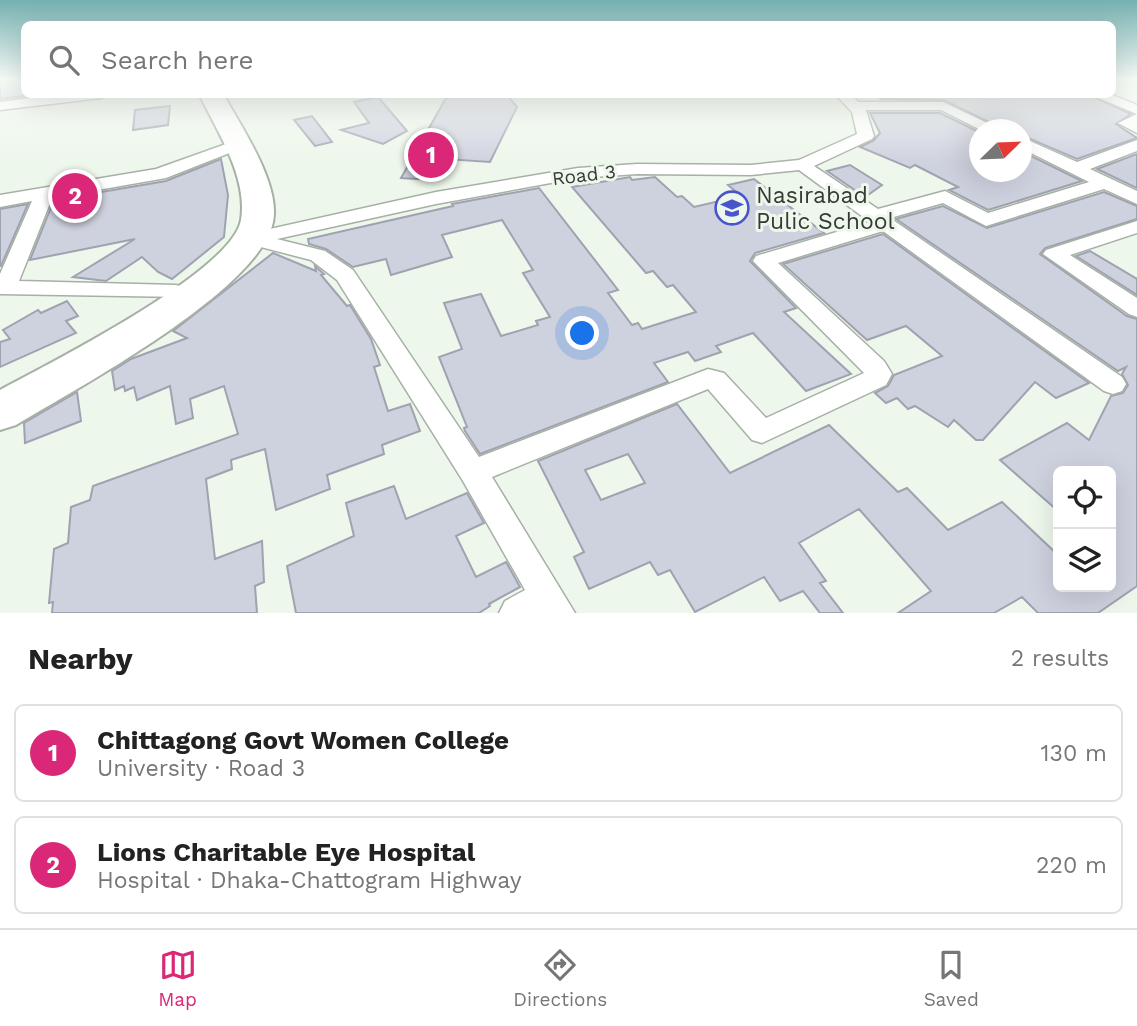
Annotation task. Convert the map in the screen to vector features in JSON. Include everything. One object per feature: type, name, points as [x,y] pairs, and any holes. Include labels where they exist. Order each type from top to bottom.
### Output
[{"type":"highway","points":[[0,395],[176,292],[230,247],[237,236],[242,208],[226,149],[207,109]]},
{"type":"highway","points":[[0,412],[169,311],[207,282],[252,239],[258,221],[254,187],[218,109]]},
{"type":"street","name":"Road 3","points":[[252,239],[436,198],[578,173],[636,169],[751,170],[802,165],[866,136],[857,109]]},
{"type":"street","points":[[949,109],[971,119]]},
{"type":"street","points":[[1137,119],[1126,123],[1137,128]]},
{"type":"street","points":[[1077,167],[1137,145]]},
{"type":"street","points":[[1032,147],[1137,198]]},
{"type":"street","points":[[0,201],[160,174],[226,149]]},
{"type":"street","points":[[802,165],[1112,384]]},
{"type":"street","points":[[473,472],[708,379],[715,380],[762,432],[877,378],[879,374],[763,261],[945,197],[986,220],[1107,182]]},
{"type":"street","points":[[45,193],[5,288],[176,292]]},
{"type":"street","points":[[1137,227],[1053,254],[1137,309]]},
{"type":"street","points":[[252,239],[318,255],[345,275],[473,472],[540,608]]},
{"type":"building","points":[[170,109],[168,125],[133,130],[135,110]]},
{"type":"building","points":[[359,109],[388,109],[407,131],[383,144],[341,130],[369,123]]},
{"type":"building","points":[[440,109],[516,109],[490,162],[446,159],[435,180],[401,178]]},
{"type":"building","points":[[962,109],[1119,109],[1131,114],[1116,124],[1137,138],[1077,159],[1032,140],[1032,119],[983,119]]},
{"type":"building","points":[[870,113],[940,113],[969,127],[969,182],[1032,182],[1032,156],[1082,181],[988,210],[949,190],[958,187],[915,165],[910,168],[860,147],[873,141],[880,133]]},
{"type":"building","points":[[312,116],[332,142],[315,146],[294,120]]},
{"type":"building","points":[[1137,154],[1137,188],[1097,169]]},
{"type":"building","points":[[221,159],[228,195],[224,237],[172,279],[158,272],[142,257],[106,281],[73,277],[135,239],[30,260],[54,200],[166,181]]},
{"type":"building","points":[[850,165],[882,185],[865,197],[827,171]]},
{"type":"building","points":[[630,177],[632,180],[655,177],[677,197],[682,196],[694,207],[741,196],[728,185],[754,179],[824,233],[755,253],[750,261],[796,308],[784,312],[851,374],[806,391],[753,333],[716,346],[721,352],[695,361],[688,352],[654,363],[668,382],[480,454],[465,431],[464,428],[467,427],[439,357],[462,349],[444,303],[481,294],[501,336],[538,325],[536,321],[550,317],[523,273],[533,270],[502,220],[442,235],[452,257],[391,275],[386,259],[353,267],[326,249],[309,244],[308,239],[453,206],[452,204],[539,188],[618,290],[608,293],[632,325],[638,323],[642,329],[696,312],[673,285],[667,287],[653,271],[646,273],[572,187]]},
{"type":"building","points":[[1104,192],[1137,206],[1137,219],[1045,248],[1040,254],[1127,316],[1137,319],[1137,586],[1098,613],[1038,613],[1022,597],[994,613],[898,613],[931,591],[859,509],[799,543],[826,581],[820,583],[843,613],[820,613],[803,591],[780,601],[764,577],[695,612],[670,570],[658,575],[650,562],[589,589],[574,557],[584,552],[538,461],[677,404],[730,473],[829,425],[898,492],[907,488],[948,530],[1002,502],[1053,550],[1053,592],[1116,592],[1116,466],[1053,466],[1053,507],[1000,460],[1067,423],[1089,440],[1111,396],[1123,393],[1128,385],[1122,374],[1126,367],[1118,371],[896,219],[943,206],[987,228]],"holes":[[[628,454],[645,483],[601,500],[585,470]]]},
{"type":"building","points":[[28,204],[1,266],[0,266],[0,209]]},
{"type":"building","points":[[883,234],[1089,383],[1056,398],[1035,382],[983,440],[976,440],[954,420],[948,427],[915,406],[908,409],[897,398],[886,403],[875,393],[888,386],[894,375],[942,356],[906,326],[867,340],[783,264]]},
{"type":"building","points":[[1090,251],[1137,279],[1137,295],[1076,256]]},
{"type":"building","points":[[273,253],[316,271],[315,266],[347,306],[350,305],[371,339],[380,365],[374,367],[388,411],[410,404],[420,431],[382,445],[384,454],[327,475],[330,489],[276,510],[265,449],[231,460],[232,469],[206,479],[215,559],[262,541],[264,582],[255,586],[257,613],[52,613],[53,602],[49,603],[54,549],[68,543],[71,507],[90,500],[93,486],[238,434],[224,386],[190,399],[193,418],[176,424],[170,386],[137,400],[134,387],[125,391],[124,386],[115,390],[112,371],[131,359],[187,338],[173,331]]},
{"type":"building","points":[[67,301],[78,316],[66,321],[76,333],[0,367],[0,342],[10,339],[3,330],[38,310],[41,313]]},
{"type":"building","points":[[77,392],[81,421],[25,443],[24,423]]},
{"type":"building","points":[[394,486],[406,519],[467,493],[484,523],[456,536],[476,577],[506,562],[520,587],[489,604],[490,606],[479,613],[296,613],[287,566],[354,536],[346,503]]},
{"type":"place","name":"Chittagong Govt Women College","points":[[431,155]]},
{"type":"place","name":"Lions Charitable Eye Hospital","points":[[75,196]]},
{"type":"place","name":"Nasirabad Pulic School","points":[[732,208]]}]
